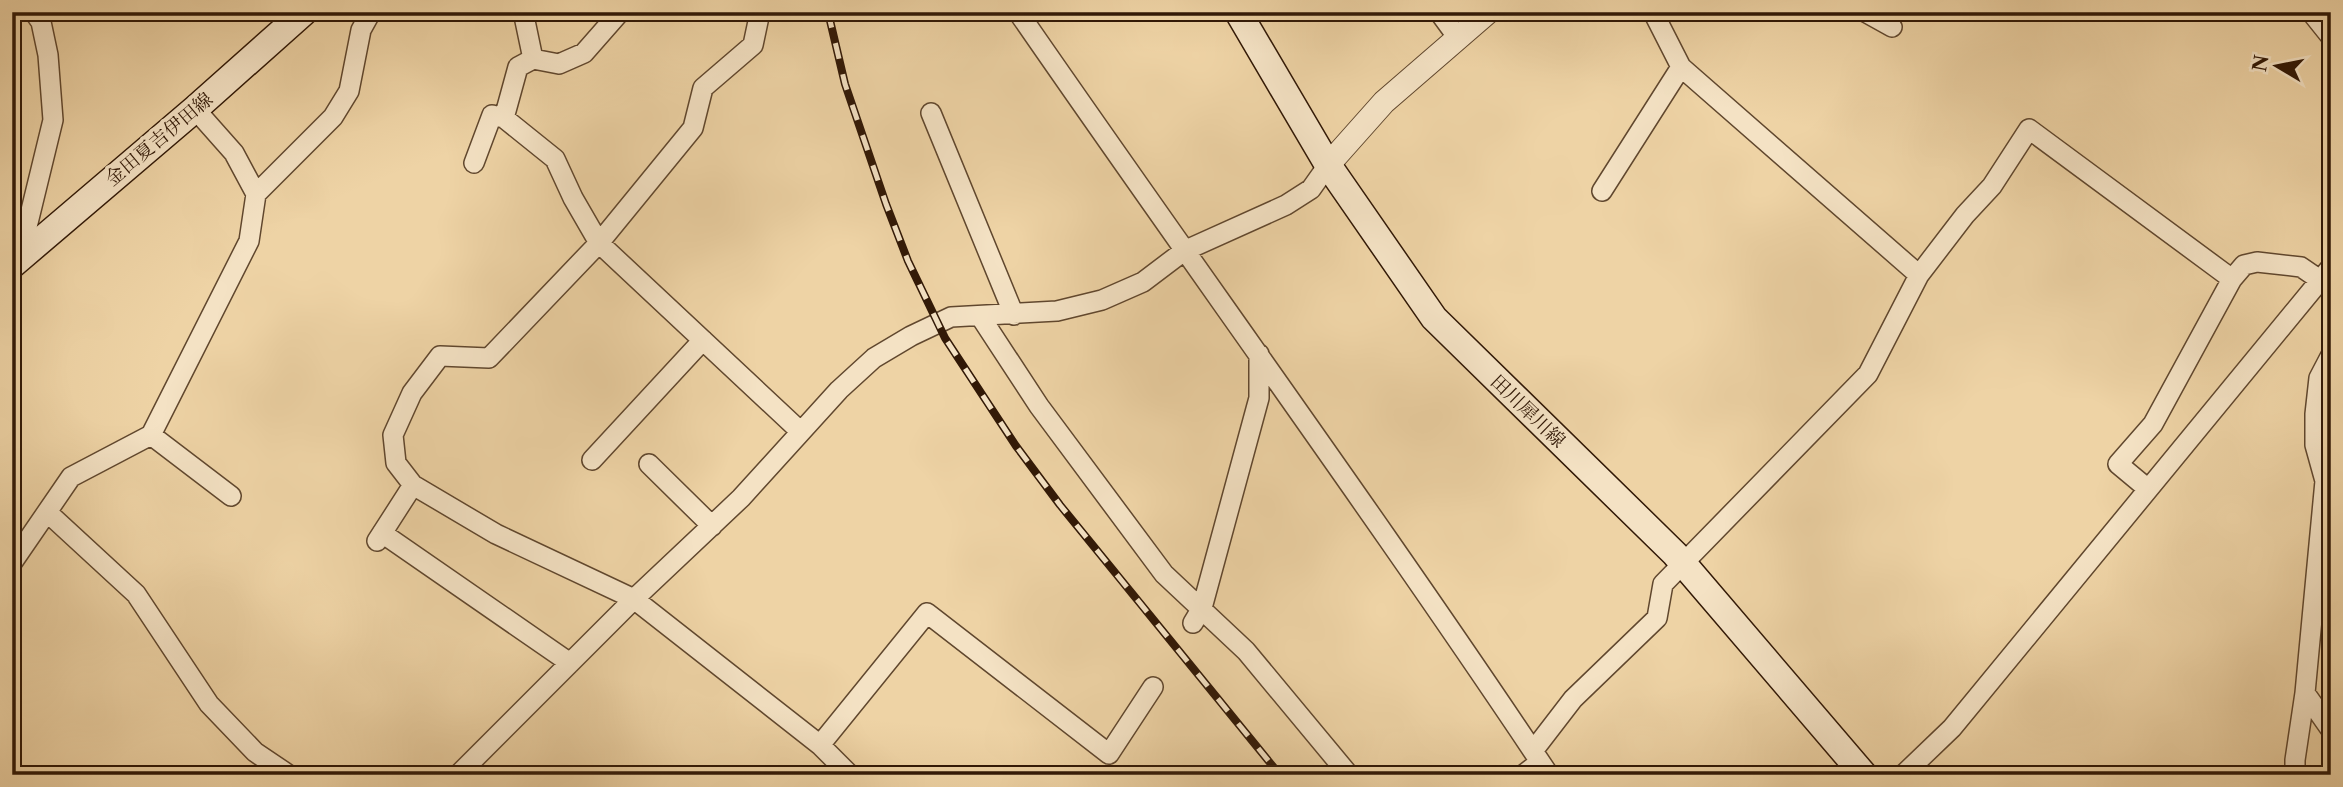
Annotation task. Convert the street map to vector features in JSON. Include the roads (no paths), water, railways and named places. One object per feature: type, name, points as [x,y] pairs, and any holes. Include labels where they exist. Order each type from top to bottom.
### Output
[{"type":"main road","name":"金田夏吉伊田線","points":[[20,258],[304,12]]},
{"type":"main road","name":"田川犀川線","points":[[1238,12],[1328,165],[1434,318],[1684,565],[1864,775]]},
{"type":"street","points":[[20,258],[53,120],[48,55],[41,22],[34,12]]},
{"type":"street","points":[[12,563],[71,477],[151,435],[249,241],[256,194],[333,117],[349,92],[361,30],[371,12]]},
{"type":"street","points":[[526,12],[524,16],[533,59]]},
{"type":"street","points":[[504,118],[518,67],[533,59],[559,64],[584,52],[620,12]]},
{"type":"street","points":[[760,12],[753,45],[704,89],[693,128],[599,243],[489,358],[440,356],[412,393],[393,435],[396,463],[413,485],[496,534],[634,599],[820,745],[850,775]]},
{"type":"street","points":[[1018,12],[1259,354],[1540,762]]},
{"type":"street","points":[[1438,12],[1458,38]]},
{"type":"street","points":[[458,775],[634,599],[741,498],[839,390],[874,358],[951,317],[1057,311],[1102,300],[1143,282],[1184,251],[1286,205],[1311,189],[1328,165],[1384,102],[1488,12]]},
{"type":"street","points":[[1653,12],[1681,67],[1919,275]]},
{"type":"street","points":[[1865,12],[1892,27]]},
{"type":"street","points":[[2311,12],[2331,37]]},
{"type":"street","points":[[1602,191],[1681,67]]},
{"type":"street","points":[[195,109],[234,153],[256,194]]},
{"type":"street","points":[[932,113],[1014,315]]},
{"type":"street","points":[[474,163],[492,115],[504,118],[555,159],[573,198],[599,243],[801,432]]},
{"type":"street","points":[[1523,775],[1540,762],[1573,699],[1657,618],[1663,584],[1868,374],[1919,275],[1965,215],[1992,186],[2029,129],[2232,279]]},
{"type":"street","points":[[1903,775],[1952,728],[2326,274],[2301,267],[2257,262],[2244,265],[2232,279],[2153,424],[2118,464],[2148,489]]},
{"type":"street","points":[[980,316],[1038,406],[1164,574],[1197,615],[1246,651],[1349,775]]},
{"type":"street","points":[[592,460],[703,340]]},
{"type":"street","points":[[1197,615],[1259,398],[1259,354]]},
{"type":"street","points":[[2295,775],[2328,480],[2315,445],[2315,414],[2319,378],[2331,355]]},
{"type":"street","points":[[151,435],[231,496]]},
{"type":"street","points":[[649,464],[712,526]]},
{"type":"street","points":[[413,485],[380,537],[570,663]]},
{"type":"street","points":[[47,512],[136,594],[209,704],[254,752],[289,775]]},
{"type":"street","points":[[820,745],[926,613],[1109,754],[1153,687]]},
{"type":"street","points":[[2305,693],[2331,730]]},
{"type":"railway","points":[[828,12],[845,84],[886,204],[908,261],[945,338],[1016,446],[1060,505],[1280,775]]}]
